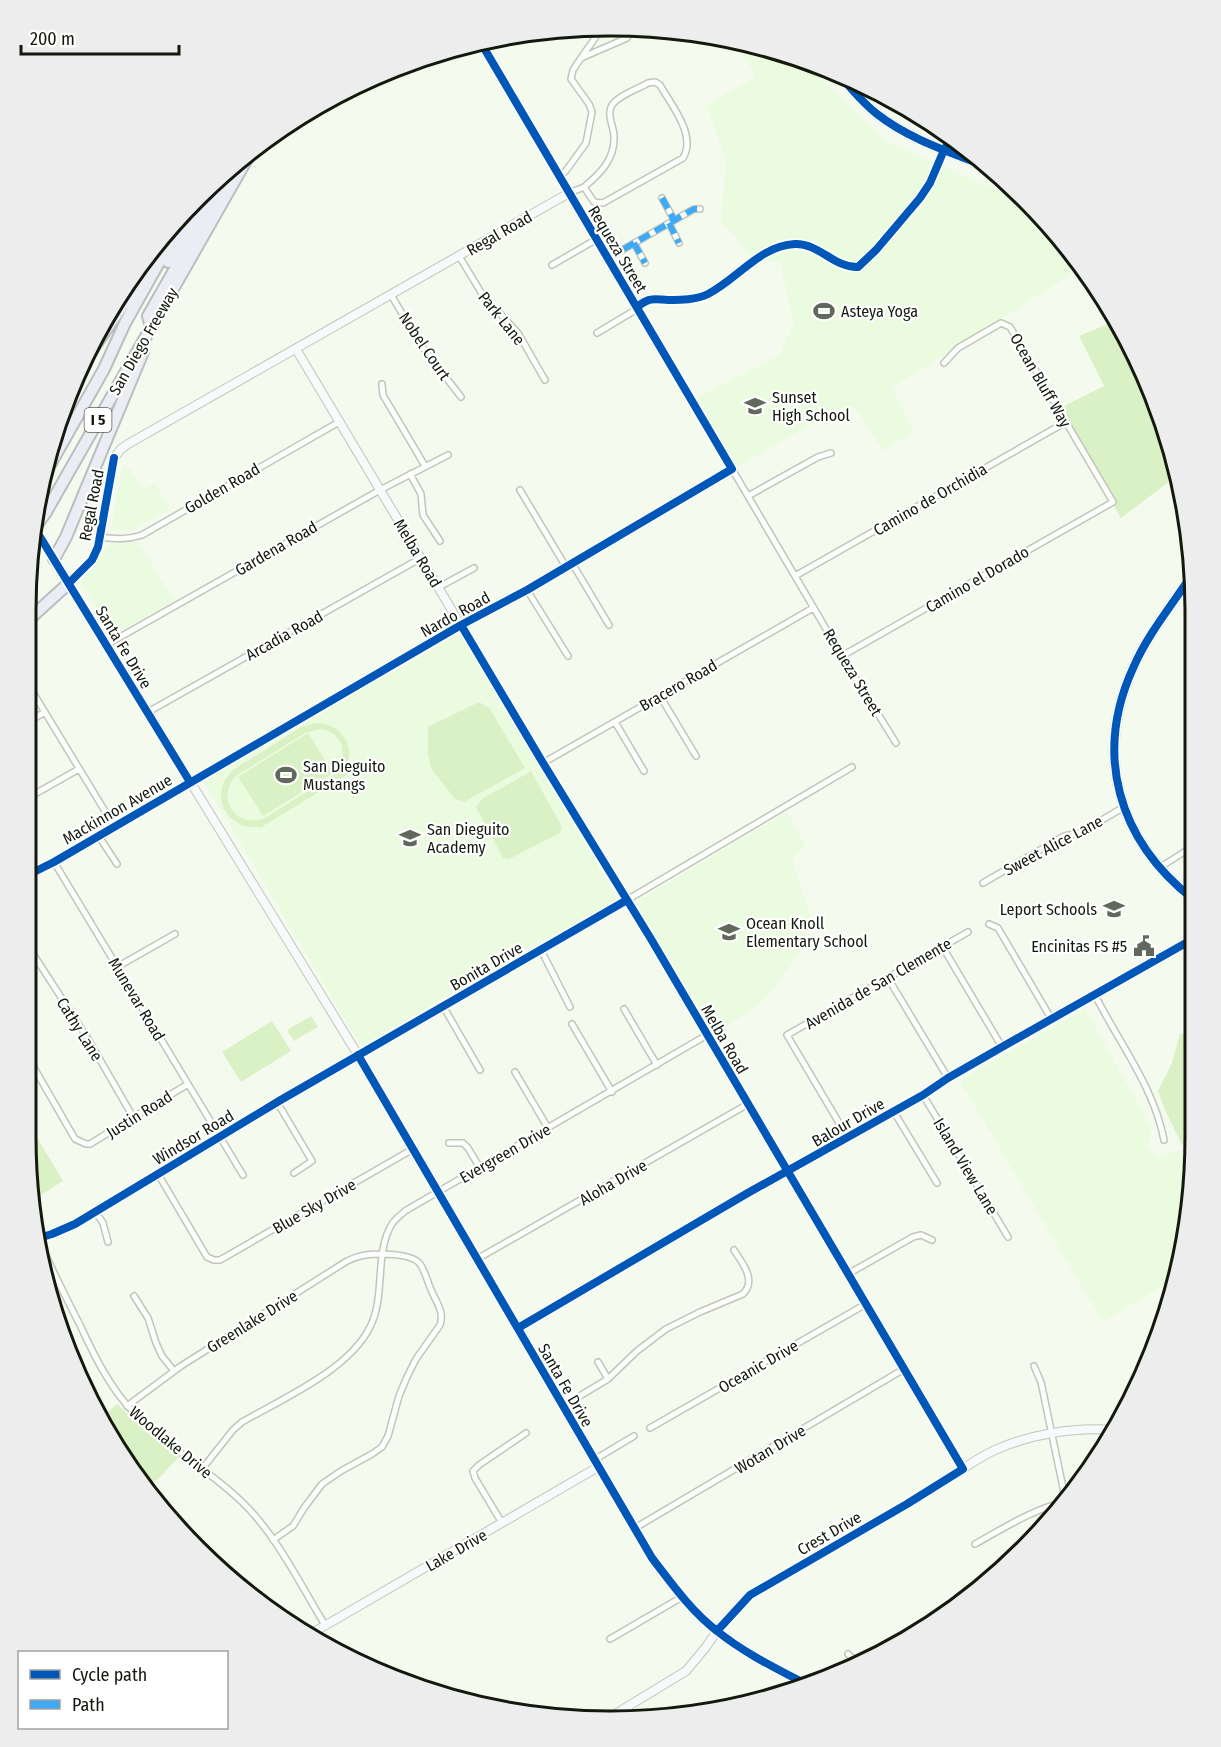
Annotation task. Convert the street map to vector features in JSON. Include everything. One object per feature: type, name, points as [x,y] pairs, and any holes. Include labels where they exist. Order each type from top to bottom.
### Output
[{"type":"highway","name":"San Diego Freeway","points":[[44,514],[239,173]]},
{"type":"highway","points":[[151,327],[148,316],[221,189]]},
{"type":"highway","points":[[125,323],[139,311],[194,216]]},
{"type":"highway","name":"San Diego Freeway","points":[[61,444],[104,369],[125,323],[170,243]]},
{"type":"highway","points":[[146,273],[157,266]]},
{"type":"highway","points":[[54,559],[66,537],[161,310]]},
{"type":"highway","points":[[36,613],[69,583]]},
{"type":"main road","points":[[849,88],[878,115],[917,138],[963,157]]},
{"type":"main road","points":[[1184,586],[1134,665],[1115,723],[1114,759],[1124,807],[1137,837],[1159,868],[1185,893]]},
{"type":"street","points":[[559,176],[565,172],[586,143],[592,111],[571,79],[573,70],[596,36]]},
{"type":"street","points":[[581,58],[628,36]]},
{"type":"street","name":"Requeza Street","points":[[485,50],[813,608],[896,743]]},
{"type":"street","points":[[569,193],[584,187],[598,176],[610,159],[614,135],[609,113],[613,104],[648,83],[655,82],[660,85],[682,123],[688,142],[687,151],[682,158],[603,203],[594,202],[584,187]]},
{"type":"street","points":[[944,150],[945,144]]},
{"type":"street","points":[[597,333],[651,299],[676,300],[707,295],[761,255],[786,245],[804,244],[843,266],[858,267],[876,250],[920,198],[930,183],[947,145]]},
{"type":"street","name":"Regal Road","points":[[69,583],[94,558],[114,458],[121,449],[569,193]]},
{"type":"street","points":[[662,198],[680,243]]},
{"type":"street","points":[[608,258],[694,209],[700,209]]},
{"type":"street","points":[[552,265],[597,239]]},
{"type":"street","points":[[634,243],[645,263]]},
{"type":"street","name":"Park Lane","points":[[459,256],[482,294],[518,333],[545,380]]},
{"type":"street","name":"Nobel Court","points":[[391,295],[421,345],[460,397]]},
{"type":"street","name":"Ocean Bluff Way","points":[[944,363],[958,348],[1001,323],[1010,327],[1113,502]]},
{"type":"street","name":"Melba Road","points":[[296,349],[708,1035],[963,1469]]},
{"type":"street","points":[[382,384],[383,395],[425,466]]},
{"type":"street","name":"Golden Road","points":[[100,537],[131,539],[142,535],[339,422]]},
{"type":"street","name":"Camino de Orchidia","points":[[795,576],[1065,422]]},
{"type":"street","points":[[748,496],[818,457],[831,453]]},
{"type":"street","name":"Gardena Road","points":[[106,645],[380,490],[448,455]]},
{"type":"street","name":"Nardo Road","points":[[190,782],[461,625],[527,590],[732,469]]},
{"type":"street","points":[[410,474],[421,494],[423,515],[440,541]]},
{"type":"street","points":[[520,490],[609,625]]},
{"type":"street","name":"Camino el Dorado","points":[[842,656],[1113,502]]},
{"type":"street","name":"Santa Fe Drive","points":[[41,538],[358,1054],[652,1558],[682,1597],[717,1631],[752,1655],[797,1680]]},
{"type":"street","name":"Arcadia Road","points":[[148,712],[421,558]]},
{"type":"street","points":[[439,587],[474,568]]},
{"type":"street","points":[[527,590],[568,656]]},
{"type":"street","name":"Bracero Road","points":[[543,763],[813,608]]},
{"type":"street","points":[[660,696],[696,756]]},
{"type":"street","points":[[36,697],[114,826]]},
{"type":"street","points":[[36,717],[45,712]]},
{"type":"street","points":[[615,722],[644,771]]},
{"type":"street","name":"Bonita Drive","points":[[358,1054],[627,900],[852,767]]},
{"type":"street","points":[[36,794],[80,769]]},
{"type":"street","name":"Mackinnon Avenue","points":[[36,871],[190,782]]},
{"type":"street","name":"Sweet Alice Lane","points":[[983,883],[1064,836],[1080,833],[1124,807]]},
{"type":"street","points":[[98,835],[117,864]]},
{"type":"street","points":[[1159,868],[1185,851]]},
{"type":"street","name":"Munevar Road","points":[[54,862],[243,1175]]},
{"type":"street","points":[[989,924],[998,928],[1052,1020]]},
{"type":"street","name":"Avenida de San Clemente","points":[[848,1138],[788,1035],[968,932]]},
{"type":"street","points":[[117,967],[175,934]]},
{"type":"street","name":"Balour Drive","points":[[518,1329],[788,1170],[894,1112],[948,1078],[1185,944]]},
{"type":"street","points":[[942,946],[1002,1047]]},
{"type":"street","name":"Bonita Drive","points":[[540,950],[570,1007]]},
{"type":"street","name":"Cathy Lane","points":[[36,959],[88,1040],[133,1117]]},
{"type":"street","points":[[888,978],[948,1078]]},
{"type":"street","points":[[1095,995],[1149,1092],[1164,1140]]},
{"type":"street","name":"Bonita Drive","points":[[443,1006],[480,1070]]},
{"type":"street","points":[[624,1010],[657,1065]]},
{"type":"street","points":[[572,1024],[612,1092]]},
{"type":"street","name":"Evergreen Drive","points":[[202,1469],[242,1422],[328,1372],[345,1360],[355,1349],[369,1329],[376,1313],[387,1236],[393,1222],[405,1211],[708,1035]]},
{"type":"street","name":"Windsor Road","points":[[45,1236],[96,1211],[358,1054]]},
{"type":"street","name":"Justin Road","points":[[36,1072],[75,1140],[86,1144],[90,1144],[188,1084]]},
{"type":"street","points":[[515,1072],[548,1128]]},
{"type":"street","name":"Island View Lane","points":[[923,1095],[1008,1236]]},
{"type":"street","points":[[277,1102],[312,1161],[294,1173]]},
{"type":"street","name":"Aloha Drive","points":[[477,1259],[748,1104]]},
{"type":"street","points":[[894,1112],[937,1183]]},
{"type":"street","points":[[449,1143],[462,1143],[468,1148],[480,1168]]},
{"type":"street","name":"Blue Sky Drive","points":[[158,1174],[207,1257],[214,1260],[225,1258],[413,1149]]},
{"type":"street","points":[[96,1211],[103,1224],[108,1242]]},
{"type":"street","points":[[848,1274],[913,1237],[921,1235],[932,1240]]},
{"type":"street","points":[[562,1406],[608,1379],[637,1351],[666,1329],[743,1294],[750,1282],[749,1276],[734,1250]]},
{"type":"street","name":"Greenlake Drive","points":[[127,1406],[174,1371],[347,1260],[363,1255],[383,1254],[411,1257],[420,1264],[442,1316],[440,1325],[407,1377],[388,1436],[382,1447],[322,1484],[293,1526],[273,1540]]},
{"type":"street","name":"Woodlake Drive","points":[[51,1267],[100,1367],[127,1406],[150,1428],[246,1506],[273,1540],[325,1625]]},
{"type":"street","points":[[135,1296],[148,1318],[162,1356],[174,1371]]},
{"type":"street","name":"Oceanic Drive","points":[[650,1428],[866,1304]]},
{"type":"street","points":[[598,1362],[608,1379]]},
{"type":"street","points":[[1034,1366],[1041,1382],[1063,1489]]},
{"type":"street","name":"Wotan Drive","points":[[635,1528],[904,1369]]},
{"type":"street","name":"Crest Drive","points":[[621,1711],[686,1671],[717,1631],[750,1595],[994,1451],[1014,1442],[1052,1433],[1104,1430]]},
{"type":"street","points":[[502,1523],[473,1471],[526,1433]]},
{"type":"street","points":[[596,1464],[634,1436]]},
{"type":"street","name":"Lake Drive","points":[[317,1630],[502,1523],[596,1464]]},
{"type":"street","points":[[975,1544],[1035,1511],[1050,1505]]},
{"type":"street","points":[[610,1640],[682,1597]]},
{"type":"street","points":[[848,1654],[852,1658]]},
{"type":"shaded area","points":[[742,52],[795,66],[820,76],[887,142],[1005,194],[1042,232],[1074,272],[892,388],[914,431],[883,451],[854,406],[818,420],[736,468],[696,399],[778,356],[794,325],[780,262],[755,259],[721,223],[726,159],[706,105],[756,77]]},
{"type":"shaded area","points":[[1108,324],[1126,356],[1155,426],[1170,481],[1121,518],[1058,409],[1104,386],[1079,336]]},
{"type":"shaded area","points":[[122,466],[129,467],[143,490],[155,483],[170,509],[133,529],[116,531],[111,529]]},
{"type":"shaded area","points":[[138,542],[175,602],[118,632],[111,633],[80,582],[99,561],[107,545]]},
{"type":"shaded area","name":"San Dieguito Academy","points":[[457,635],[462,636],[497,693],[616,895],[615,901],[504,962],[366,1044],[359,1043],[203,780]]},
{"type":"shaded area","points":[[477,703],[490,709],[525,768],[464,802],[455,799],[431,768],[428,753],[428,727]]},
{"type":"shaded area","points":[[316,723],[332,726],[338,730],[347,742],[348,765],[353,771],[260,828],[236,822],[223,807],[221,797],[222,786],[227,777],[236,768],[301,727]],"holes":[[[320,729],[335,735],[342,745],[343,757],[340,768],[332,776],[263,819],[244,819],[236,814],[228,801],[230,784],[236,776],[305,733]]]},
{"type":"shaded area","name":"San Dieguito Mustangs","points":[[308,733],[333,773],[263,816],[238,777]]},
{"type":"shaded area","points":[[531,771],[562,827],[560,833],[509,859],[503,858],[476,807],[482,799]]},
{"type":"shaded area","name":"Ocean Knoll Elementary School","points":[[787,812],[805,845],[792,860],[810,915],[801,950],[771,992],[748,1013],[713,1033],[635,903]]},
{"type":"shaded area","points":[[1085,1009],[1152,1129],[1147,1147],[1159,1157],[1185,1149],[1180,1211],[1165,1284],[1103,1322],[960,1081]]},
{"type":"shaded area","points":[[311,1016],[318,1027],[294,1041],[287,1030]]},
{"type":"shaded area","points":[[272,1021],[291,1051],[241,1082],[222,1052]]},
{"type":"shaded area","points":[[1180,1034],[1185,1034],[1185,1144],[1182,1145],[1158,1091],[1172,1063]]},
{"type":"shaded area","points":[[36,1136],[63,1181],[39,1196]]},
{"type":"shaded area","points":[[117,1404],[179,1457],[152,1482],[107,1413]]},
{"type":"marked path","points":[[662,198],[674,220]]},
{"type":"marked path","points":[[608,258],[694,209],[700,209]]},
{"type":"marked path","points":[[669,223],[679,243]]},
{"type":"marked path","points":[[634,243],[645,263]]},
{"type":"cycle path","points":[[36,871],[461,625],[527,590],[732,469],[485,50]]},
{"type":"cycle path","points":[[853,90],[877,114],[903,131],[963,157]]},
{"type":"cycle path","points":[[637,307],[651,299],[683,300],[708,294],[760,257],[782,246],[795,244],[812,247],[841,264],[858,267],[876,250],[920,198],[930,183],[947,145]]},
{"type":"cycle path","points":[[69,583],[92,560],[98,547],[114,458]]},
{"type":"cycle path","points":[[41,538],[190,782]]},
{"type":"cycle path","points":[[1184,586],[1153,631],[1134,666],[1122,699],[1115,731],[1115,763],[1120,793],[1131,823],[1146,850],[1167,876],[1185,892]]},
{"type":"cycle path","points":[[461,625],[651,939],[963,1469],[750,1595],[717,1631]]},
{"type":"cycle path","points":[[45,1236],[75,1224],[279,1101],[627,900]]},
{"type":"cycle path","points":[[518,1328],[746,1194],[1185,944]]},
{"type":"cycle path","points":[[358,1055],[652,1558],[690,1606],[717,1631],[769,1665],[798,1680]]},
{"type":"place","name":"Asteya Yoga","points":[[824,311]]},
{"type":"place","name":"Sunset High School","points":[[755,406]]},
{"type":"place","name":"San Dieguito Mustangs","points":[[286,775]]},
{"type":"place","name":"San Dieguito Academy","points":[[410,838]]},
{"type":"place","name":"Leport Schools","points":[[1114,909]]},
{"type":"place","name":"Ocean Knoll Elementary School","points":[[729,932]]},
{"type":"place","name":"Encinitas FS #5","points":[[1144,946]]}]
